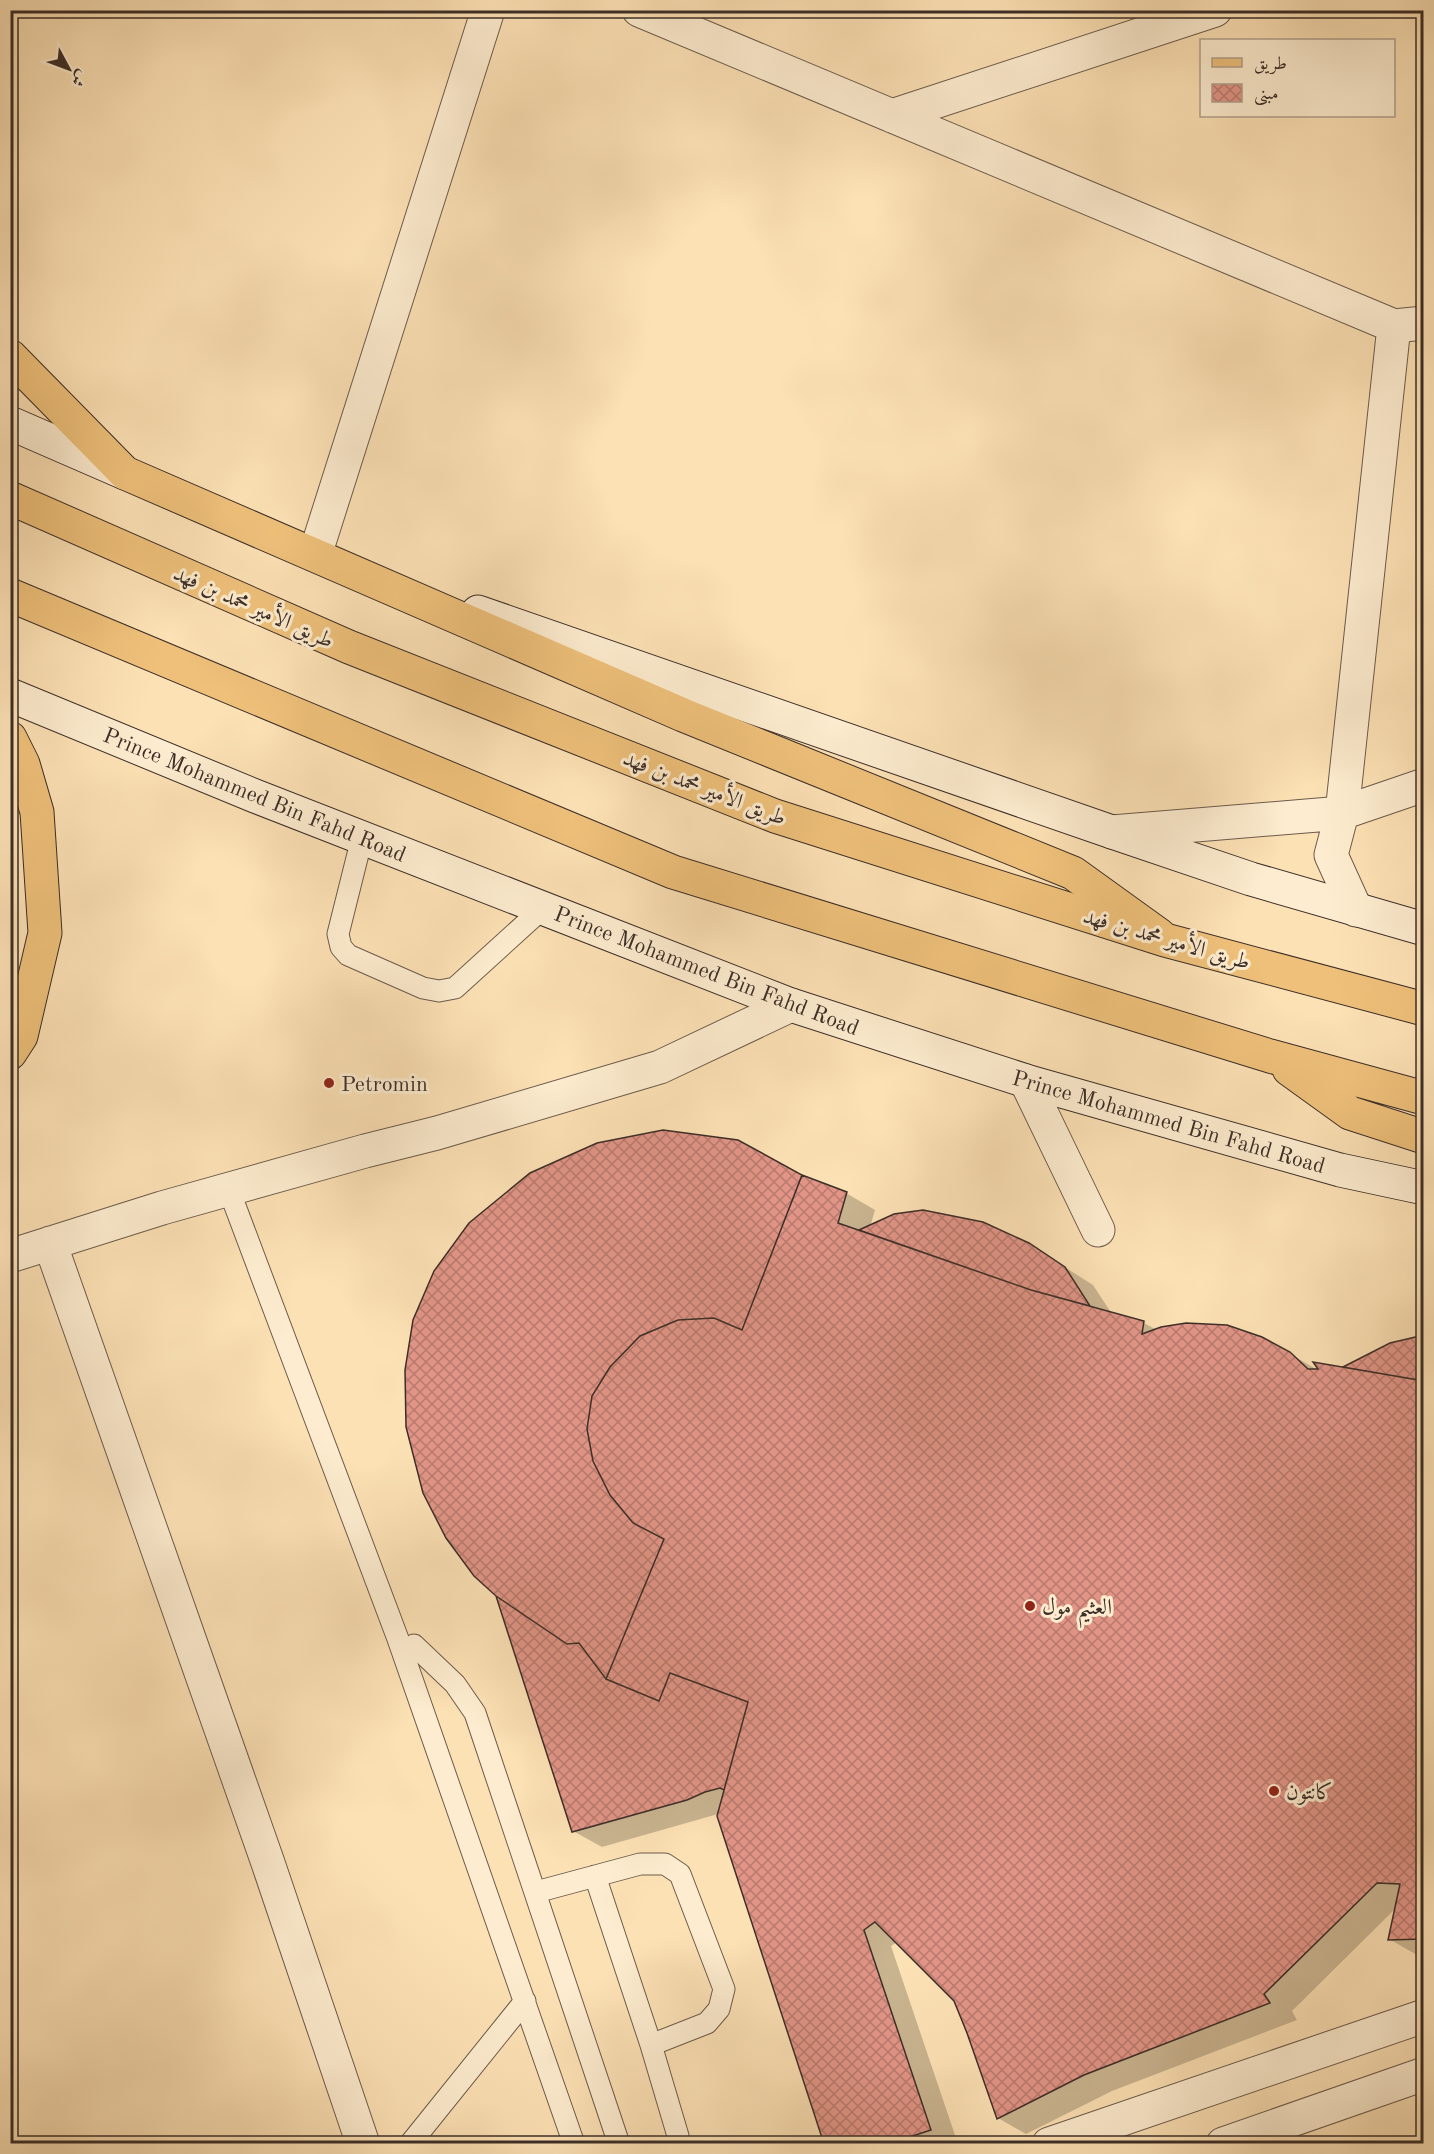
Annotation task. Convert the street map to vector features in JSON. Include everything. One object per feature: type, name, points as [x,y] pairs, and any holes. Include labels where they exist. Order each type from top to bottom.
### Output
[{"type":"main road","points":[[10,356],[125,473],[279,542],[315,555],[683,715],[1073,873],[1165,940]]},
{"type":"main road","name":"طريق الأمير محمد بن فهد","points":[[10,498],[349,647],[775,816],[1165,940],[1424,1009]]},
{"type":"main road","points":[[10,595],[673,872],[1270,1056],[1424,1098]]},
{"type":"main road","points":[[10,738],[23,764],[37,812],[45,933],[21,1036],[10,1053]]},
{"type":"main road","points":[[1270,1056],[1350,1113],[1424,1137]]},
{"type":"street","points":[[488,10],[315,555],[1112,832],[1251,879],[1424,930]]},
{"type":"street","points":[[639,10],[892,116],[1409,325],[1342,813],[1331,855],[1356,910]]},
{"type":"street","points":[[892,116],[1215,10]]},
{"type":"street","points":[[10,423],[125,473]]},
{"type":"street","name":"Prince Mohammed Bin Fahd Road","points":[[10,694],[255,796],[791,1005],[1026,1081],[1340,1170],[1424,1188]]},
{"type":"street","points":[[1112,832],[1342,813],[1424,785]]},
{"type":"street","points":[[10,1256],[162,1208],[437,1133],[660,1067],[791,1005]]},
{"type":"street","points":[[1026,1081],[1098,1230]]},
{"type":"street","points":[[50,1244],[264,1852],[363,2144]]},
{"type":"street","points":[[1049,2144],[1424,2016]]},
{"type":"street","points":[[1223,2144],[1424,2074]]},
{"type":"lane","points":[[362,838],[338,934],[341,947],[348,955],[423,988],[439,991],[455,988],[543,908]]},
{"type":"lane","points":[[229,1190],[398,1639],[574,2144]]},
{"type":"lane","points":[[414,1645],[455,1684],[475,1713],[619,2144]]},
{"type":"lane","points":[[536,1892],[640,1864],[665,1863],[680,1874],[724,1989],[719,2009],[707,2023],[651,2046]]},
{"type":"lane","points":[[595,1876],[678,2136]]},
{"type":"lane","points":[[410,2144],[525,2001]]},
{"type":"building","points":[[663,1130],[738,1140],[802,1175],[742,1330],[714,1318],[678,1320],[640,1336],[610,1367],[592,1396],[587,1429],[593,1461],[610,1495],[633,1523],[664,1539],[606,1679],[579,1643],[567,1644],[496,1596],[474,1576],[446,1538],[423,1493],[406,1427],[405,1370],[413,1320],[434,1271],[469,1223],[530,1173],[597,1143]]},
{"type":"building","name":"العثيم مول","points":[[802,1175],[847,1192],[838,1223],[1031,1290],[1144,1321],[1142,1334],[1161,1327],[1186,1323],[1227,1325],[1262,1337],[1290,1352],[1308,1369],[1318,1369],[1313,1362],[1424,1381],[1424,1939],[1388,1940],[1400,1884],[1377,1883],[1264,1994],[1270,2003],[1084,2075],[997,2119],[954,2001],[875,1922],[864,1930],[931,2130],[888,2144],[824,2144],[717,1816],[748,1702],[670,1673],[659,1701],[606,1679],[664,1539],[633,1523],[610,1495],[593,1461],[587,1429],[592,1396],[610,1367],[640,1336],[678,1320],[714,1318],[742,1330]]},
{"type":"building","points":[[923,1210],[983,1222],[1029,1243],[1065,1267],[1090,1306],[1031,1290],[859,1230],[894,1214]]},
{"type":"building","points":[[1424,1335],[1424,1381],[1343,1367],[1390,1343]]},
{"type":"building","points":[[496,1596],[567,1644],[579,1643],[606,1679],[659,1701],[670,1673],[748,1702],[724,1790],[720,1788],[705,1792],[687,1800],[572,1832]]},
{"type":"place","name":"Petromin","points":[[329,1083]]},
{"type":"place","name":"العثيم مول","points":[[1030,1606]]},
{"type":"place","name":"كانتون","points":[[1274,1791]]}]
